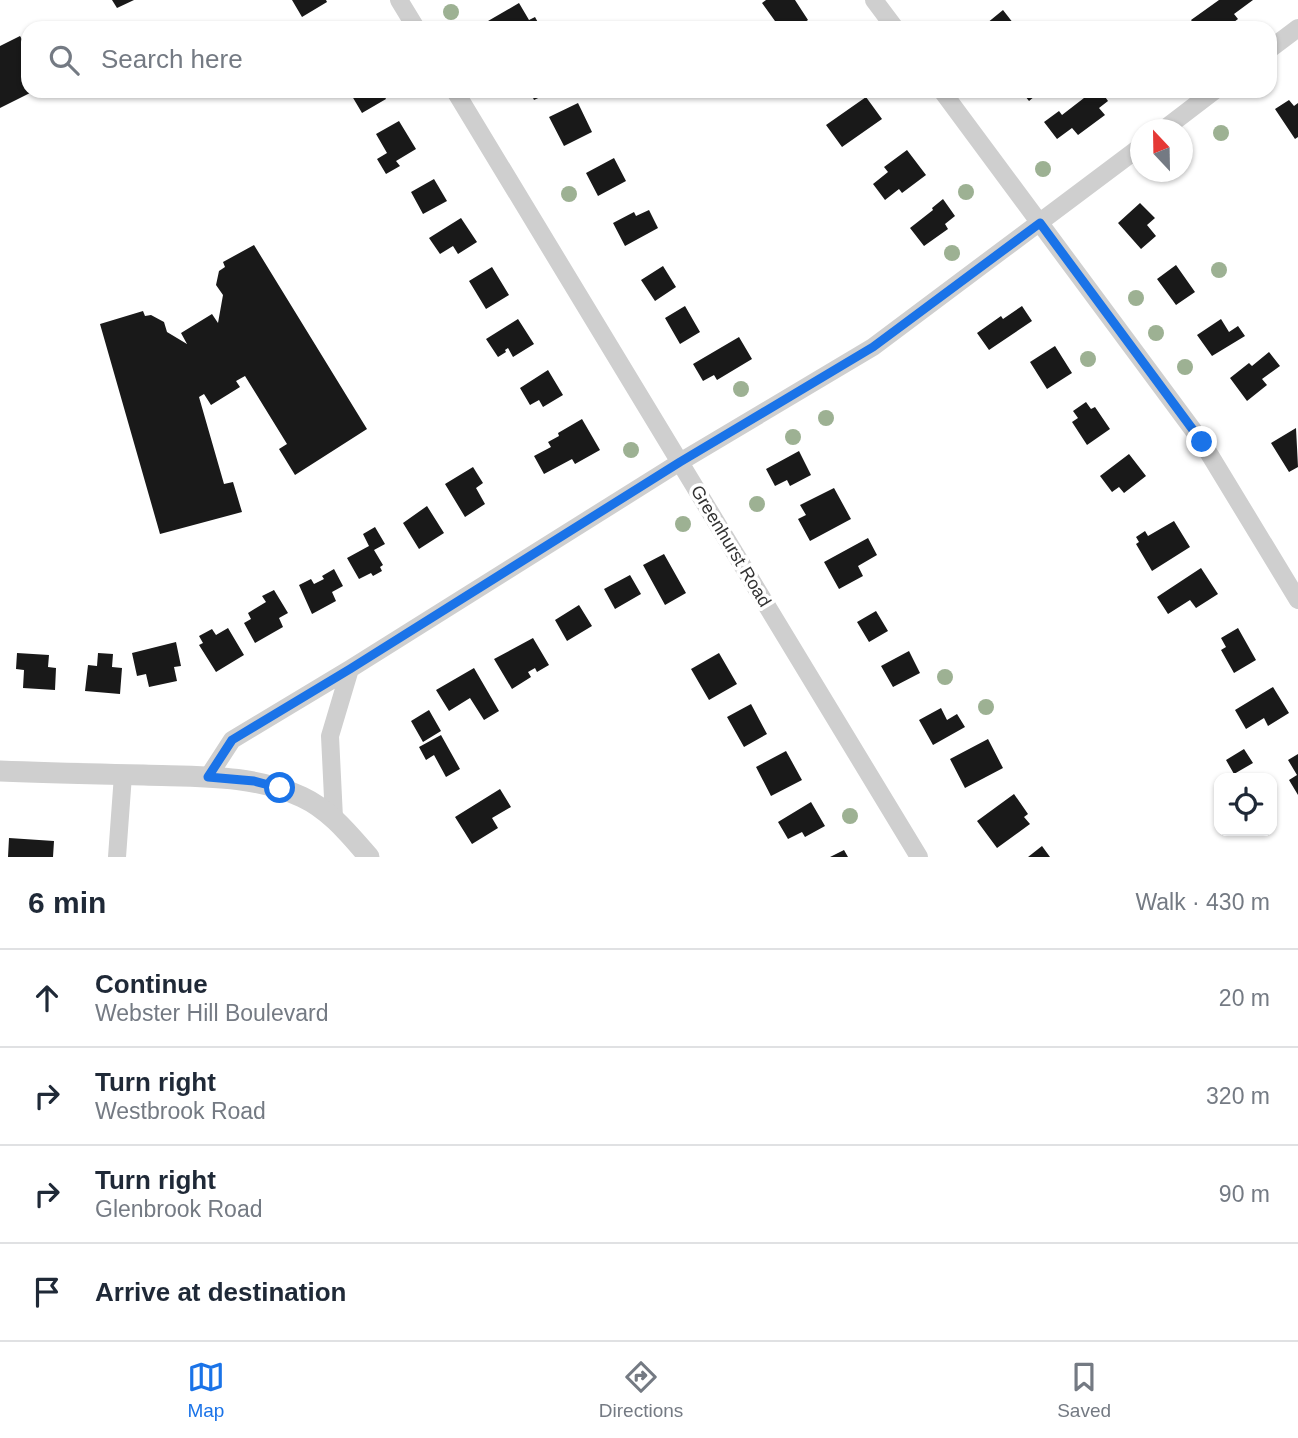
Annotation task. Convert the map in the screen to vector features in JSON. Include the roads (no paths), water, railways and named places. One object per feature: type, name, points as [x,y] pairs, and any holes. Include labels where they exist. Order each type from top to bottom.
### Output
[{"type":"street","points":[[399,0],[412,21]]},
{"type":"street","points":[[874,0],[890,21]]},
{"type":"street","points":[[1277,44],[1298,28]]},
{"type":"street","name":"Greenhurst Road","points":[[459,98],[919,857]]},
{"type":"street","points":[[947,98],[1202,442],[1298,600]]},
{"type":"street","points":[[1177,119],[1205,98]]},
{"type":"street","points":[[208,777],[232,740],[680,462],[873,347],[1130,155]]},
{"type":"street","points":[[334,818],[330,736],[350,669]]},
{"type":"street","points":[[0,771],[208,777],[254,781],[304,798],[334,818],[369,857]]},
{"type":"street","points":[[117,857],[123,775]]}]
